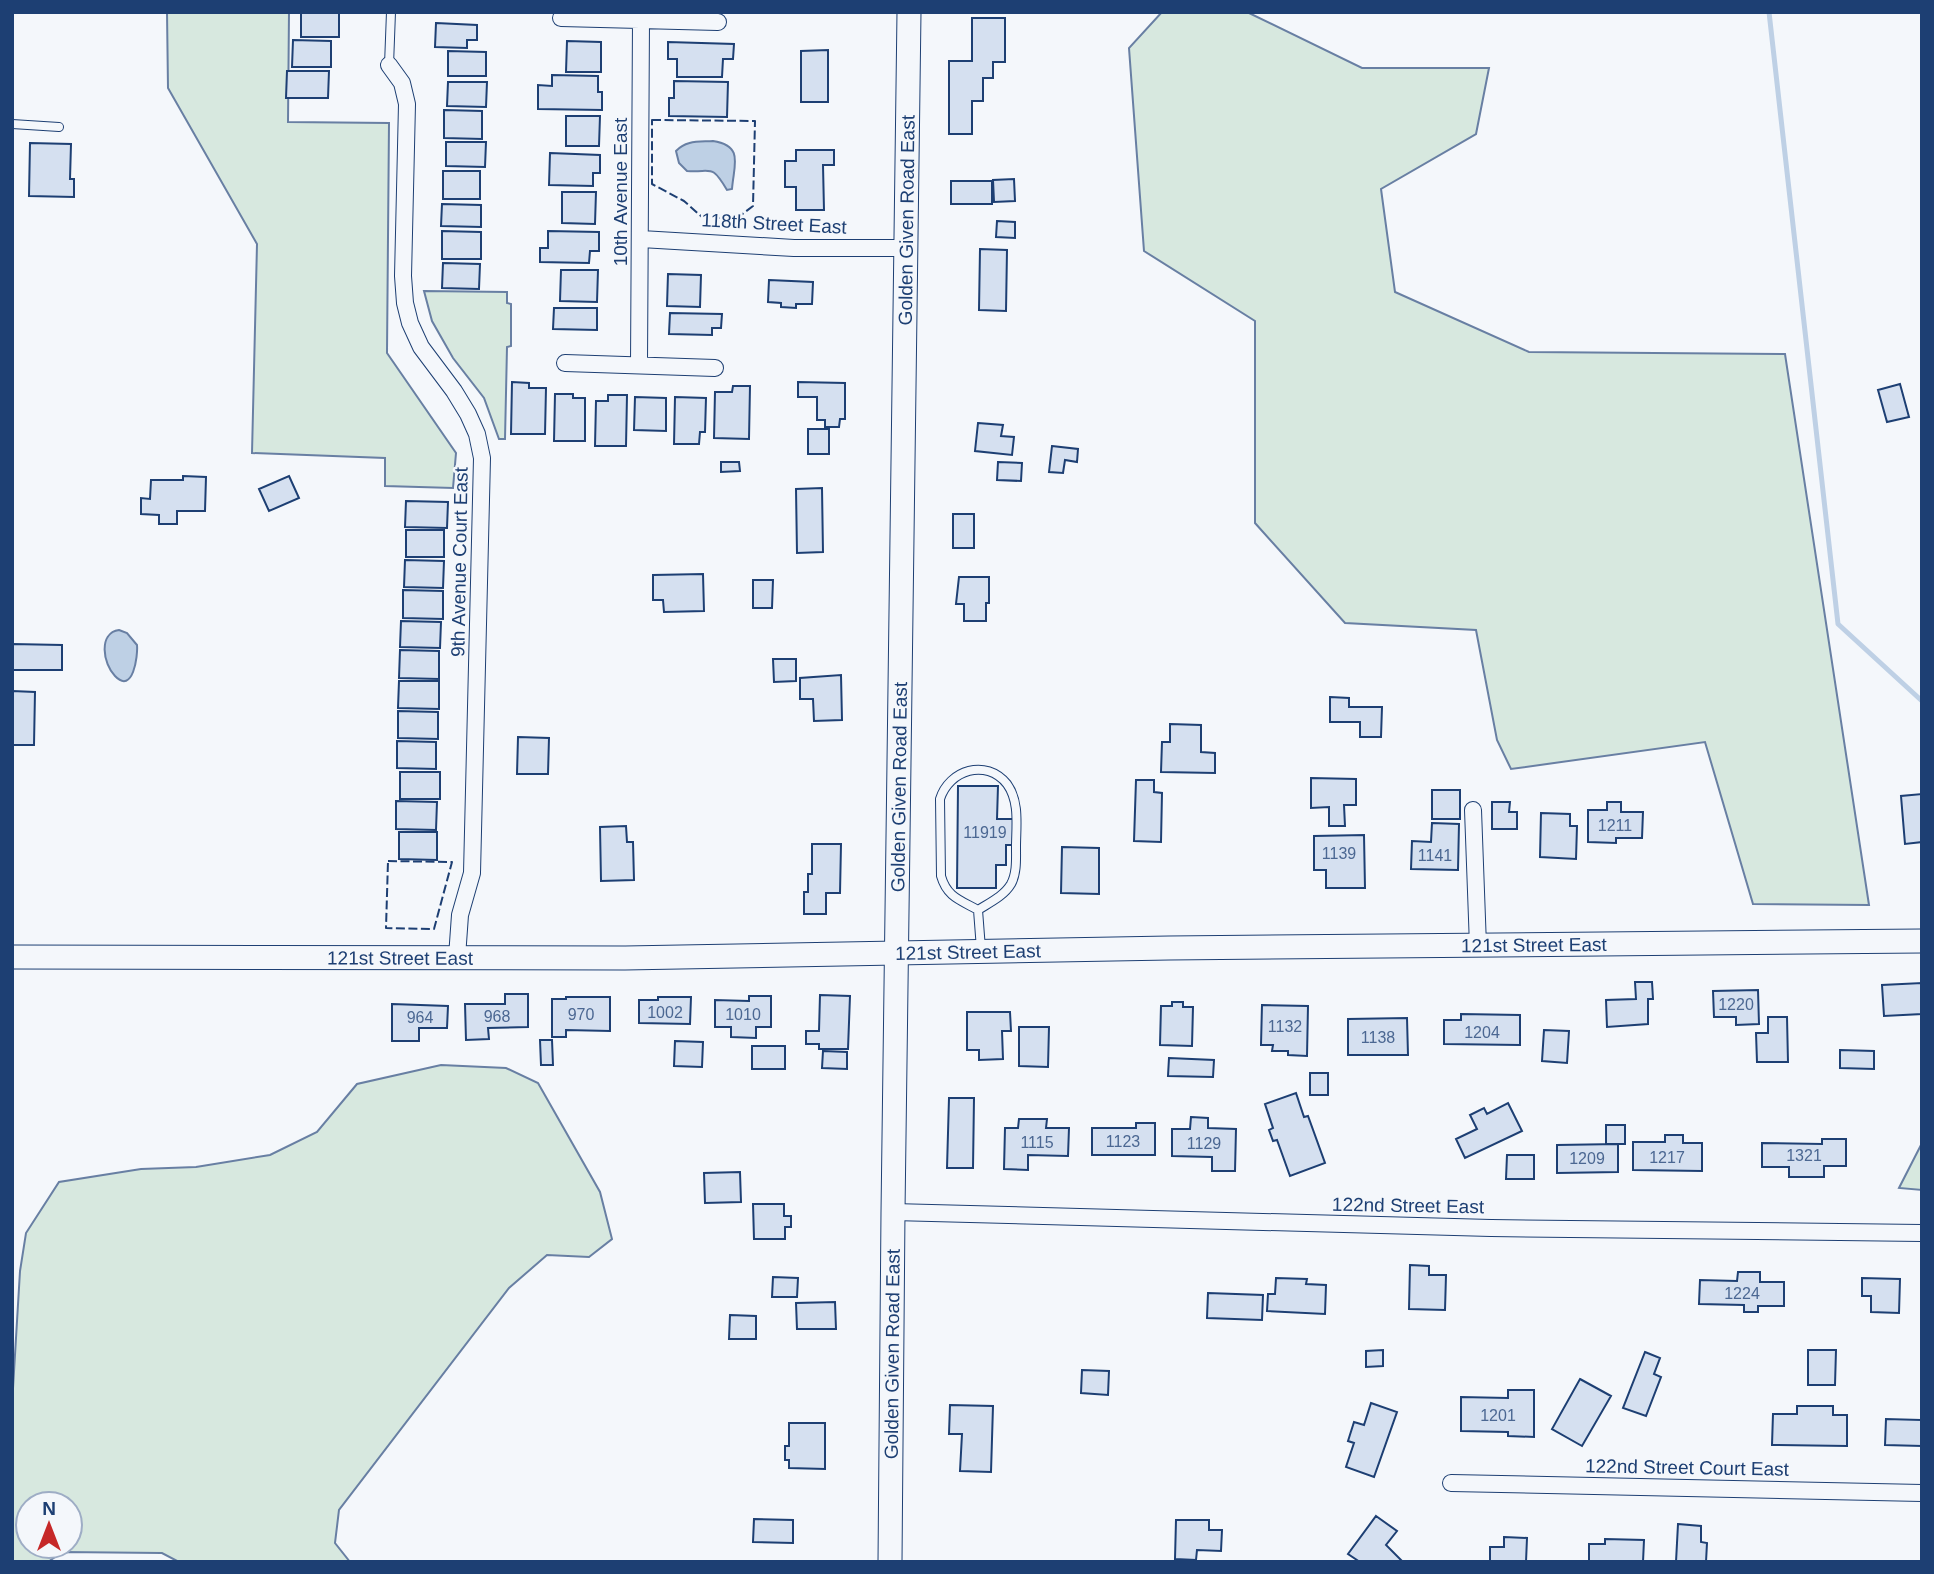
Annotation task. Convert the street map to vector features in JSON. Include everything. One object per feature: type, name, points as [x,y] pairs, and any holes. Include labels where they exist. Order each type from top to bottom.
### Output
[{"type":"street","name":"Golden Given Road East","points":[[890,1562],[892,1212],[909,12]]},
{"type":"street","points":[[561,18],[718,22]]},
{"type":"street","name":"10th Avenue East","points":[[639,364],[641,21]]},
{"type":"street","name":"9th Avenue Court East","points":[[389,65],[402,83],[407,104],[403,276],[410,323],[421,347],[468,414],[477,434],[482,458],[472,873],[460,915],[457,957]]},
{"type":"street","name":"118th Street East","points":[[641,239],[794,248],[906,247]]},
{"type":"street","points":[[565,363],[715,368]]},
{"type":"street","points":[[1473,810],[1478,946]]},
{"type":"street","name":"121st Street East","points":[[12,957],[897,954],[1922,941]]},
{"type":"street","name":"122nd Street East","points":[[892,1212],[1491,1228],[1922,1233]]},
{"type":"street","name":"122nd Street Court East","points":[[1451,1482],[1922,1493]]},
{"type":"lane","points":[[389,65],[391,12]]},
{"type":"lane","points":[[12,124],[59,127]]},
{"type":"lane","points":[[981,770],[995,774],[1007,784],[1014,798],[1017,811],[1016,859],[1011,883],[1002,894],[978,911],[944,888],[941,876],[940,799],[943,789],[955,776],[964,771],[981,770]]},
{"type":"lane","points":[[978,911],[981,952]]},
{"type":"shaded area","points":[[167,12],[289,12],[288,122],[389,123],[387,353],[456,453],[453,488],[385,486],[385,458],[252,453],[257,244],[168,88]]},
{"type":"shaded area","points":[[1162,12],[1247,12],[1362,68],[1489,68],[1476,134],[1381,189],[1395,292],[1529,352],[1785,354],[1869,905],[1753,904],[1705,742],[1511,769],[1497,740],[1476,630],[1345,623],[1255,523],[1255,321],[1144,251],[1129,48]]},
{"type":"shaded area","points":[[424,291],[507,292],[507,303],[511,304],[511,346],[507,347],[505,439],[499,439],[484,398],[453,358],[432,321]]},
{"type":"shaded area","points":[[441,1065],[506,1068],[538,1083],[600,1192],[612,1239],[589,1257],[547,1255],[509,1288],[339,1510],[335,1543],[350,1562],[179,1562],[162,1553],[84,1552],[84,1490],[14,1490],[14,1560],[51,1560],[12,1562],[12,1405],[20,1271],[26,1233],[59,1182],[141,1169],[196,1167],[270,1155],[317,1132],[357,1084]]},
{"type":"shaded area","points":[[1922,1143],[1922,1190],[1899,1188]]},
{"type":"water","points":[[693,142],[723,143],[733,152],[735,164],[732,189],[727,190],[718,176],[710,171],[687,171],[679,163],[676,151],[680,147]]},
{"type":"water","points":[[119,630],[127,633],[137,645],[133,672],[126,681],[115,676],[105,657],[108,637]]},
{"type":"building","points":[[301,12],[339,12],[339,37],[301,37]]},
{"type":"building","points":[[972,18],[1005,18],[1005,62],[993,62],[993,78],[983,78],[983,101],[972,101],[972,134],[949,134],[949,61],[972,61]]},
{"type":"building","points":[[436,23],[477,25],[477,40],[467,40],[467,48],[435,47]]},
{"type":"building","points":[[293,40],[331,41],[331,67],[292,67]]},
{"type":"building","points":[[567,41],[601,42],[601,72],[566,72]]},
{"type":"building","points":[[668,42],[734,44],[733,59],[723,59],[722,77],[677,77],[677,59],[668,59]]},
{"type":"building","points":[[828,50],[828,102],[801,102],[801,51]]},
{"type":"building","points":[[448,51],[486,52],[486,76],[448,76]]},
{"type":"building","points":[[287,71],[329,71],[328,98],[286,98]]},
{"type":"building","points":[[552,75],[598,76],[598,92],[602,92],[602,110],[538,109],[538,85],[552,86]]},
{"type":"building","points":[[674,81],[728,82],[727,117],[669,116],[669,98],[674,98]]},
{"type":"building","points":[[448,82],[487,82],[486,107],[447,106]]},
{"type":"building","points":[[444,110],[482,111],[482,139],[444,138]]},
{"type":"building","points":[[566,116],[600,116],[599,146],[566,146]]},
{"type":"building","points":[[446,142],[486,142],[485,167],[446,166]]},
{"type":"building","points":[[30,143],[71,144],[70,179],[74,179],[74,197],[29,196]]},
{"type":"building","points":[[796,150],[834,150],[834,165],[823,165],[824,210],[796,210],[796,187],[785,187],[785,161],[796,161]]},
{"type":"building","points":[[550,153],[600,155],[600,173],[593,173],[593,186],[549,185]]},
{"type":"building","points":[[443,171],[480,171],[480,199],[443,199]]},
{"type":"building","points":[[1014,179],[1015,201],[994,202],[993,180]]},
{"type":"building","points":[[951,181],[992,181],[992,204],[951,204]]},
{"type":"building","points":[[562,192],[596,192],[595,224],[562,223]]},
{"type":"building","points":[[442,204],[481,205],[481,227],[441,226]]},
{"type":"building","points":[[997,221],[1015,222],[1015,238],[996,237]]},
{"type":"building","points":[[442,231],[481,232],[481,259],[442,259]]},
{"type":"building","points":[[548,231],[599,232],[599,251],[590,251],[589,263],[540,262],[540,248],[548,248]]},
{"type":"building","points":[[980,249],[1007,250],[1006,311],[979,310]]},
{"type":"building","points":[[443,263],[480,264],[479,289],[442,288]]},
{"type":"building","points":[[561,270],[598,270],[597,302],[560,301]]},
{"type":"building","points":[[668,274],[701,275],[700,307],[667,306]]},
{"type":"building","points":[[769,280],[813,282],[812,304],[796,304],[796,308],[781,307],[781,303],[768,302]]},
{"type":"building","points":[[554,308],[597,308],[597,330],[553,329]]},
{"type":"building","points":[[670,313],[722,314],[721,328],[712,328],[712,335],[669,334]]},
{"type":"building","points":[[512,382],[529,383],[529,388],[546,388],[545,434],[511,434]]},
{"type":"building","points":[[798,382],[845,383],[845,419],[840,419],[839,427],[825,427],[825,420],[817,420],[817,397],[798,397]]},
{"type":"building","points":[[1900,384],[1909,417],[1887,422],[1878,390]]},
{"type":"building","points":[[733,386],[750,386],[749,439],[714,438],[715,392],[732,392]]},
{"type":"building","points":[[555,394],[573,394],[573,398],[585,398],[585,441],[554,441]]},
{"type":"building","points":[[608,395],[627,395],[626,446],[595,446],[596,401],[608,401]]},
{"type":"building","points":[[635,397],[666,398],[666,431],[634,430]]},
{"type":"building","points":[[675,397],[706,398],[705,432],[700,432],[699,444],[674,444]]},
{"type":"building","points":[[978,423],[1003,425],[1001,436],[1014,437],[1012,455],[975,451]]},
{"type":"building","points":[[808,429],[829,429],[829,454],[808,454]]},
{"type":"building","points":[[1052,446],[1078,449],[1077,462],[1065,460],[1063,473],[1049,472]]},
{"type":"building","points":[[721,462],[739,462],[740,471],[721,472]]},
{"type":"building","points":[[998,462],[1022,463],[1021,481],[997,480]]},
{"type":"building","points":[[183,476],[206,477],[205,511],[177,511],[177,524],[159,524],[159,515],[141,514],[141,498],[150,499],[151,480],[183,480]]},
{"type":"building","points":[[289,476],[299,498],[269,511],[259,489]]},
{"type":"building","points":[[822,488],[823,552],[797,553],[796,489]]},
{"type":"building","points":[[406,501],[448,502],[447,528],[405,527]]},
{"type":"building","points":[[953,514],[974,514],[974,548],[953,548]]},
{"type":"building","points":[[406,530],[444,530],[444,557],[406,557]]},
{"type":"building","points":[[405,560],[444,561],[443,588],[404,587]]},
{"type":"building","points":[[703,574],[704,611],[664,612],[663,600],[653,600],[653,575]]},
{"type":"building","points":[[959,577],[989,577],[986,621],[964,621],[964,604],[956,604]]},
{"type":"building","points":[[753,580],[773,580],[772,608],[753,608]]},
{"type":"building","points":[[403,590],[443,591],[443,619],[403,618]]},
{"type":"building","points":[[401,621],[441,622],[440,648],[400,647]]},
{"type":"building","points":[[12,644],[62,645],[62,670],[12,670]]},
{"type":"building","points":[[400,650],[439,651],[439,679],[399,678]]},
{"type":"building","points":[[773,659],[796,659],[796,681],[774,682]]},
{"type":"building","points":[[841,675],[842,720],[814,721],[813,699],[800,699],[800,678]]},
{"type":"building","points":[[399,681],[439,681],[439,709],[398,708]]},
{"type":"building","points":[[12,691],[35,692],[34,745],[12,745]]},
{"type":"building","points":[[1330,697],[1349,698],[1349,707],[1382,707],[1381,737],[1360,737],[1360,722],[1330,722]]},
{"type":"building","points":[[398,711],[438,712],[438,739],[398,738]]},
{"type":"building","points":[[1170,724],[1201,725],[1201,752],[1215,753],[1215,773],[1161,772],[1162,742],[1170,742]]},
{"type":"building","points":[[518,737],[549,738],[548,774],[517,774]]},
{"type":"building","points":[[397,741],[436,742],[436,769],[397,768]]},
{"type":"building","points":[[400,772],[440,772],[440,799],[400,799]]},
{"type":"building","points":[[1311,778],[1356,779],[1356,805],[1344,805],[1345,826],[1329,826],[1329,807],[1311,808]]},
{"type":"building","points":[[1136,780],[1154,780],[1154,792],[1162,793],[1161,842],[1134,841]]},
{"type":"building","points":[[958,786],[998,786],[997,819],[1013,819],[1013,845],[1006,845],[1006,865],[996,865],[996,888],[957,888]]},
{"type":"building","points":[[1432,790],[1460,790],[1460,819],[1432,819]]},
{"type":"building","points":[[1922,794],[1922,842],[1905,844],[1901,796]]},
{"type":"building","points":[[396,801],[437,802],[436,830],[396,829]]},
{"type":"building","points":[[1492,802],[1510,802],[1509,812],[1517,812],[1517,829],[1492,829]]},
{"type":"building","points":[[1607,802],[1621,802],[1621,812],[1643,812],[1642,838],[1616,838],[1616,843],[1588,842],[1588,810],[1607,810]]},
{"type":"building","points":[[1541,813],[1570,814],[1570,826],[1577,826],[1576,859],[1540,857]]},
{"type":"building","points":[[1432,823],[1459,824],[1458,870],[1411,869],[1412,841],[1431,842]]},
{"type":"building","points":[[626,826],[627,842],[633,842],[634,880],[601,881],[600,827]]},
{"type":"building","points":[[399,832],[437,832],[437,860],[399,859]]},
{"type":"building","points":[[1364,835],[1365,888],[1326,888],[1326,870],[1314,870],[1314,836]]},
{"type":"building","points":[[812,844],[841,844],[840,893],[826,893],[826,914],[804,914],[804,892],[808,892],[808,874],[812,874]]},
{"type":"building","points":[[1062,847],[1099,848],[1099,894],[1061,893]]},
{"type":"building","points":[[1635,982],[1652,982],[1653,999],[1648,999],[1648,1024],[1607,1027],[1606,1000],[1636,999]]},
{"type":"building","points":[[1922,983],[1922,1014],[1884,1016],[1882,985]]},
{"type":"building","points":[[1758,990],[1759,1024],[1736,1025],[1736,1017],[1714,1017],[1713,991]]},
{"type":"building","points":[[505,994],[528,994],[528,1027],[488,1028],[489,1039],[466,1040],[465,1004],[505,1004]]},
{"type":"building","points":[[820,995],[850,996],[848,1049],[819,1049],[819,1044],[806,1044],[806,1031],[819,1031]]},
{"type":"building","points":[[749,996],[771,996],[771,1027],[756,1027],[756,1038],[731,1037],[731,1027],[715,1027],[715,1000],[749,1001]]},
{"type":"building","points":[[610,997],[610,1031],[566,1030],[566,1037],[552,1037],[552,999]]},
{"type":"building","points":[[658,997],[691,997],[690,1024],[639,1023],[639,1000],[658,1000]]},
{"type":"building","points":[[1172,1002],[1183,1002],[1183,1007],[1193,1007],[1192,1046],[1160,1045],[1161,1006],[1172,1006]]},
{"type":"building","points":[[392,1004],[448,1006],[447,1028],[419,1028],[419,1041],[392,1041]]},
{"type":"building","points":[[1262,1005],[1308,1006],[1307,1056],[1288,1055],[1288,1051],[1272,1051],[1273,1045],[1261,1045]]},
{"type":"building","points":[[967,1012],[1010,1012],[1011,1031],[1002,1031],[1003,1059],[979,1060],[979,1050],[967,1050]]},
{"type":"building","points":[[1461,1014],[1520,1015],[1520,1045],[1444,1044],[1444,1020],[1461,1020]]},
{"type":"building","points":[[1768,1017],[1787,1017],[1788,1062],[1757,1062],[1756,1033],[1768,1033]]},
{"type":"building","points":[[1407,1018],[1408,1055],[1348,1055],[1348,1019]]},
{"type":"building","points":[[1019,1027],[1049,1027],[1048,1067],[1019,1066]]},
{"type":"building","points":[[1544,1030],[1569,1031],[1567,1063],[1542,1061]]},
{"type":"building","points":[[540,1040],[552,1040],[553,1065],[541,1065]]},
{"type":"building","points":[[675,1041],[703,1042],[702,1067],[674,1066]]},
{"type":"building","points":[[752,1046],[785,1046],[785,1069],[752,1069]]},
{"type":"building","points":[[1840,1050],[1874,1051],[1874,1069],[1840,1068]]},
{"type":"building","points":[[823,1051],[847,1052],[847,1069],[822,1068]]},
{"type":"building","points":[[1169,1058],[1214,1060],[1213,1077],[1168,1076]]},
{"type":"building","points":[[1310,1073],[1328,1073],[1328,1095],[1310,1095]]},
{"type":"building","points":[[1296,1093],[1304,1117],[1308,1116],[1325,1163],[1290,1176],[1277,1140],[1273,1141],[1269,1130],[1273,1128],[1265,1104]]},
{"type":"building","points":[[949,1098],[974,1098],[973,1168],[947,1168]]},
{"type":"building","points":[[1508,1103],[1522,1131],[1465,1158],[1456,1139],[1477,1129],[1470,1115],[1484,1108],[1487,1114]]},
{"type":"building","points":[[1191,1117],[1208,1118],[1208,1128],[1236,1129],[1235,1171],[1212,1171],[1212,1157],[1172,1156],[1172,1129],[1190,1129]]},
{"type":"building","points":[[1019,1119],[1047,1119],[1046,1128],[1069,1128],[1068,1156],[1028,1155],[1028,1170],[1004,1169],[1005,1128],[1018,1128]]},
{"type":"building","points":[[1136,1123],[1155,1123],[1155,1155],[1092,1155],[1092,1128],[1136,1128]]},
{"type":"building","points":[[1606,1125],[1625,1125],[1625,1144],[1606,1144]]},
{"type":"building","points":[[1665,1135],[1683,1135],[1683,1143],[1702,1143],[1702,1171],[1633,1170],[1633,1142],[1665,1142]]},
{"type":"building","points":[[1822,1139],[1846,1139],[1846,1166],[1824,1166],[1824,1177],[1789,1177],[1789,1167],[1762,1167],[1762,1143],[1822,1144]]},
{"type":"building","points":[[1618,1144],[1618,1172],[1557,1173],[1557,1145]]},
{"type":"building","points":[[1507,1155],[1534,1155],[1534,1179],[1506,1179]]},
{"type":"building","points":[[740,1172],[741,1202],[705,1203],[704,1173]]},
{"type":"building","points":[[753,1204],[784,1204],[784,1216],[791,1216],[791,1227],[785,1227],[785,1239],[754,1239]]},
{"type":"building","points":[[1410,1265],[1429,1266],[1429,1275],[1446,1275],[1445,1310],[1409,1309]]},
{"type":"building","points":[[1738,1272],[1760,1272],[1760,1282],[1784,1282],[1784,1306],[1758,1306],[1758,1312],[1744,1312],[1744,1305],[1699,1304],[1700,1280],[1737,1281]]},
{"type":"building","points":[[773,1277],[798,1278],[797,1297],[772,1297]]},
{"type":"building","points":[[1276,1278],[1307,1279],[1306,1284],[1326,1285],[1325,1314],[1267,1311],[1268,1294],[1275,1294]]},
{"type":"building","points":[[1862,1278],[1900,1279],[1899,1313],[1871,1312],[1871,1296],[1862,1296]]},
{"type":"building","points":[[1208,1293],[1263,1295],[1262,1320],[1207,1318]]},
{"type":"building","points":[[835,1302],[836,1329],[797,1329],[796,1303]]},
{"type":"building","points":[[730,1315],[756,1316],[756,1339],[729,1339]]},
{"type":"building","points":[[1383,1350],[1383,1366],[1366,1367],[1366,1351]]},
{"type":"building","points":[[1808,1350],[1836,1350],[1835,1385],[1808,1385]]},
{"type":"building","points":[[1645,1352],[1660,1358],[1654,1374],[1661,1377],[1646,1416],[1623,1408]]},
{"type":"building","points":[[1082,1370],[1109,1371],[1108,1395],[1081,1393]]},
{"type":"building","points":[[1580,1379],[1611,1396],[1582,1446],[1552,1429]]},
{"type":"building","points":[[1508,1390],[1534,1390],[1534,1437],[1508,1436],[1508,1432],[1461,1431],[1461,1397],[1508,1398]]},
{"type":"building","points":[[1921,1400],[1922,1446],[1885,1445],[1886,1419],[1921,1420]]},
{"type":"building","points":[[1371,1403],[1397,1412],[1374,1477],[1346,1467],[1354,1443],[1348,1441],[1354,1422],[1364,1425]]},
{"type":"building","points":[[950,1405],[993,1406],[991,1472],[960,1471],[962,1434],[949,1434]]},
{"type":"building","points":[[1797,1406],[1833,1406],[1833,1415],[1847,1415],[1847,1446],[1772,1445],[1773,1414],[1797,1414]]},
{"type":"building","points":[[789,1423],[825,1423],[825,1469],[789,1468],[789,1460],[785,1460],[785,1446],[789,1446]]},
{"type":"building","points":[[1376,1516],[1397,1531],[1386,1545],[1403,1562],[1360,1562],[1348,1554]]},
{"type":"building","points":[[754,1519],[793,1520],[793,1543],[753,1542]]},
{"type":"building","points":[[1176,1520],[1209,1520],[1209,1530],[1222,1530],[1221,1551],[1197,1550],[1196,1560],[1175,1559]]},
{"type":"building","points":[[1678,1524],[1701,1526],[1701,1542],[1707,1543],[1706,1562],[1676,1562]]},
{"type":"building","points":[[1504,1537],[1527,1538],[1526,1562],[1490,1562],[1490,1547],[1504,1547]]},
{"type":"building","points":[[1605,1539],[1644,1540],[1643,1562],[1589,1562],[1589,1544],[1605,1544]]},
{"type":"waterway","points":[[1769,12],[1838,624],[1922,701]]},
{"type":"fence","points":[[652,120],[755,121],[753,206],[736,219],[702,217],[684,201],[652,184],[652,120]]},
{"type":"fence","points":[[388,861],[452,862],[434,929],[386,928],[388,861]]}]
